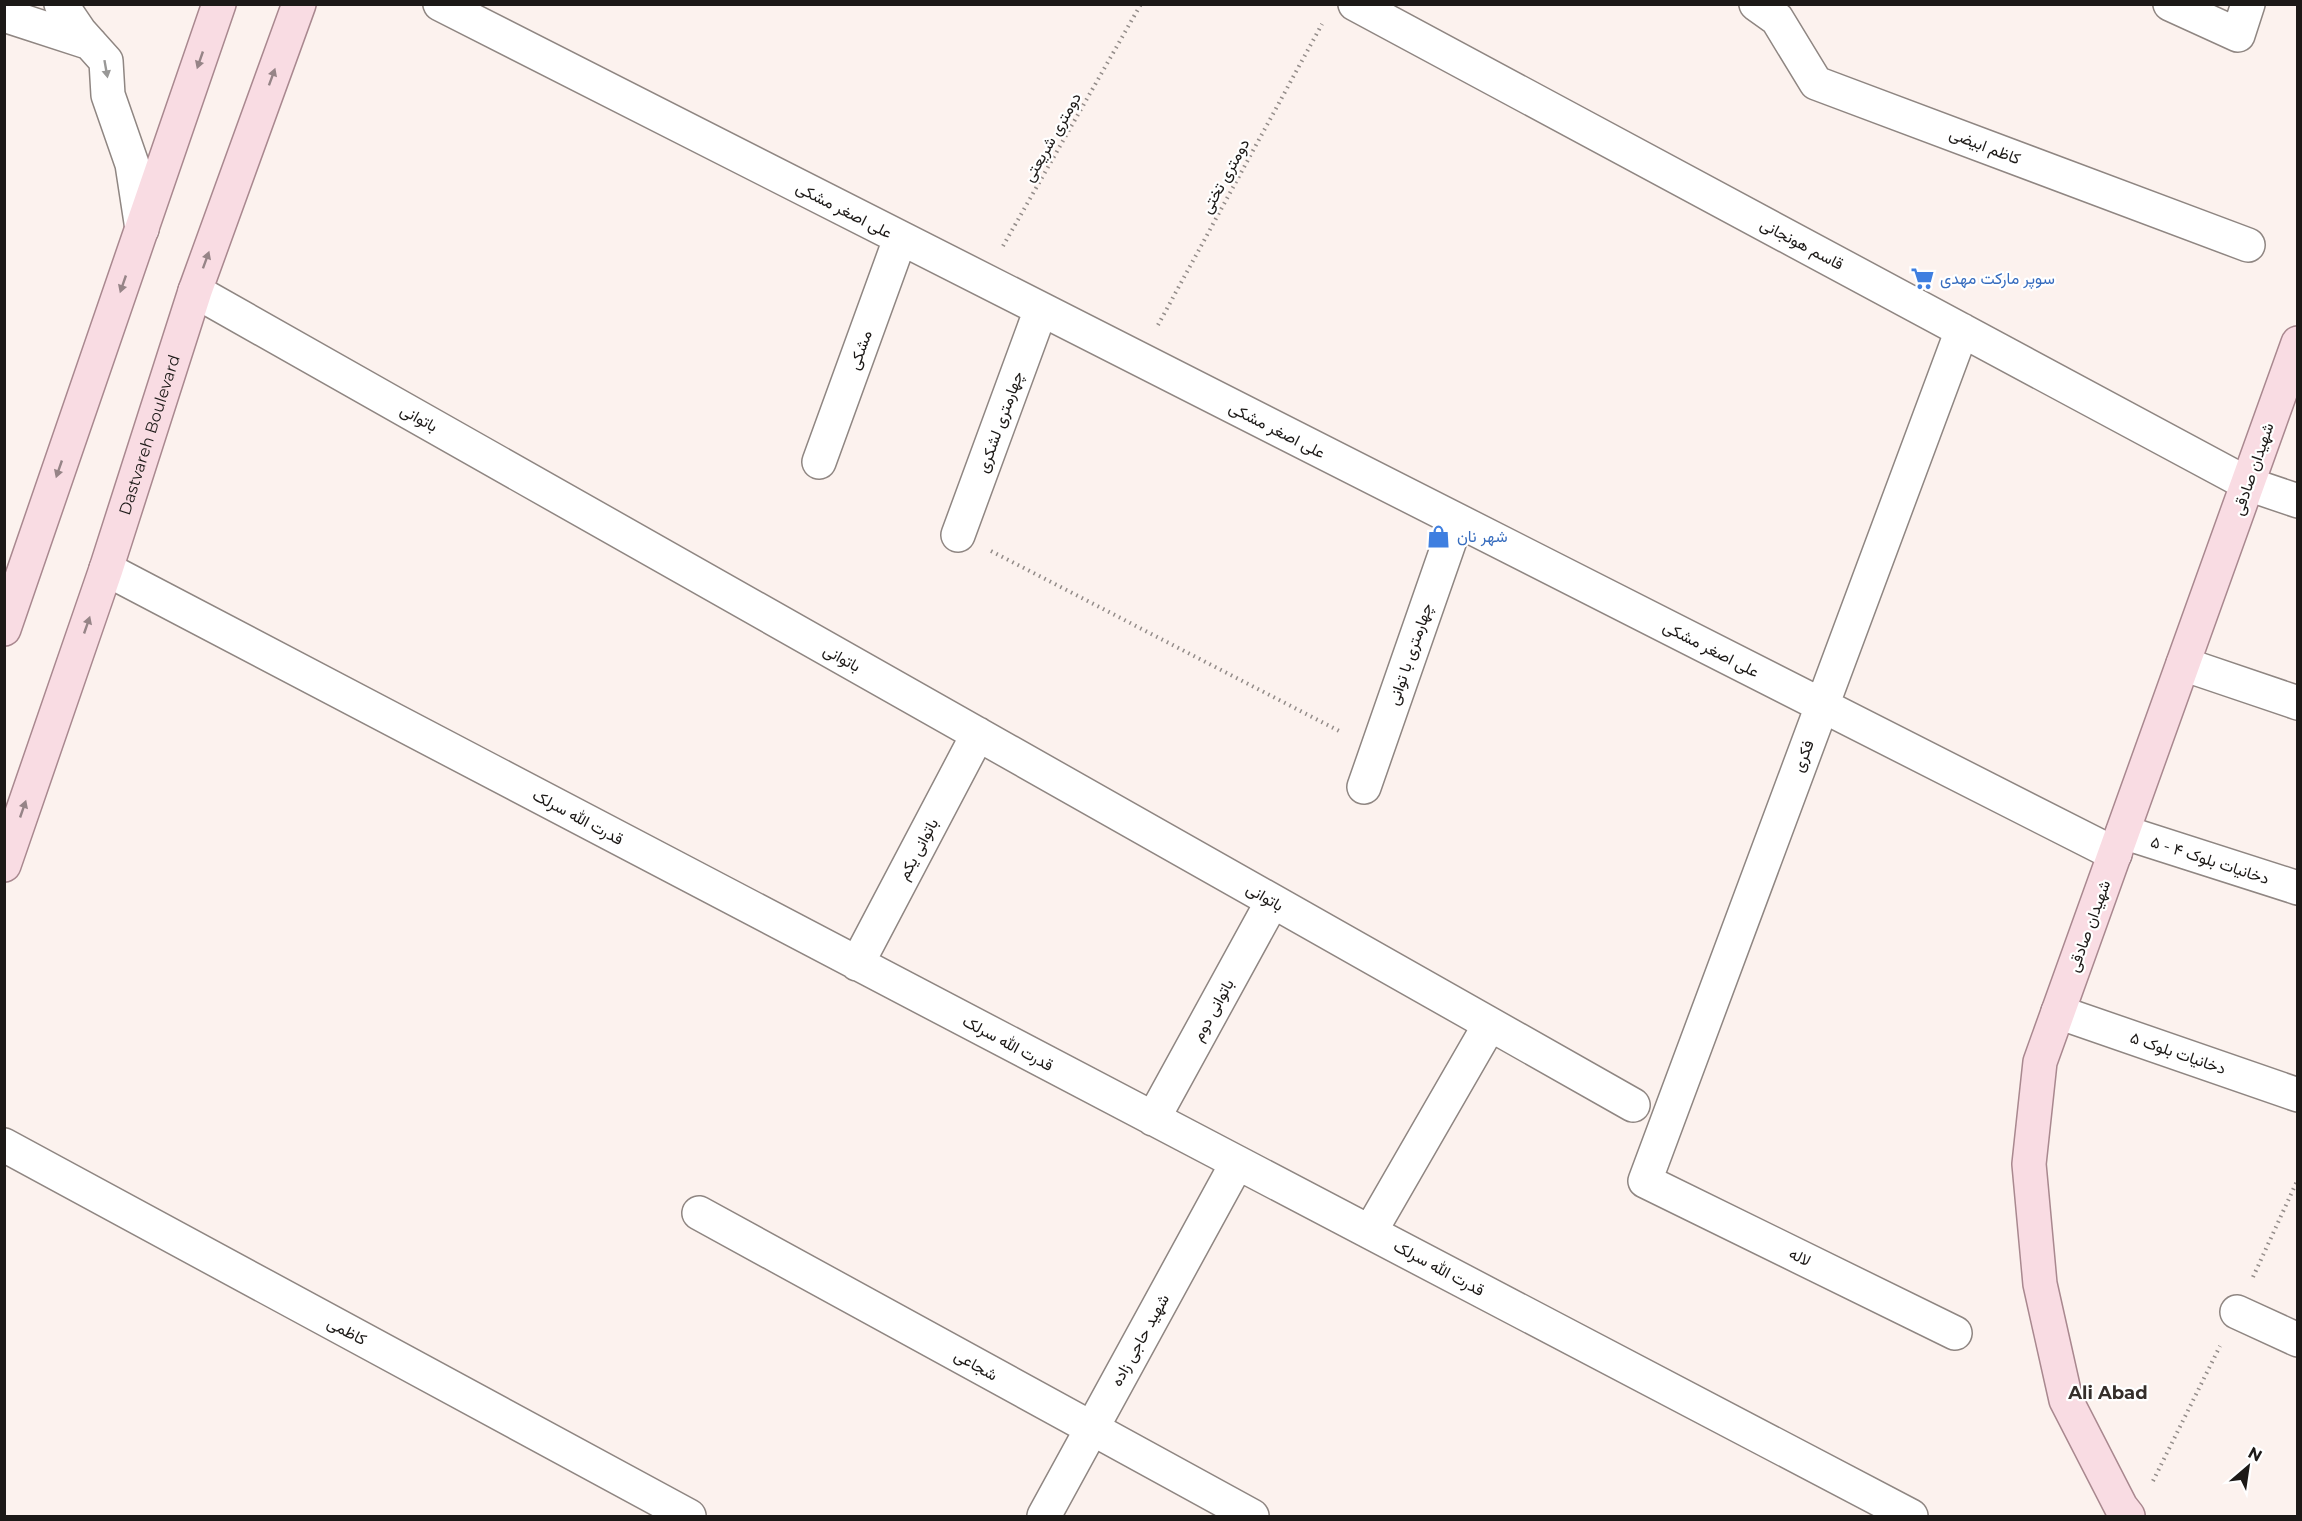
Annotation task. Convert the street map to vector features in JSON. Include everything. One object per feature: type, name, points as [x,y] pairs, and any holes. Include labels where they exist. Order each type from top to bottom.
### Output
[{"type":"main road","points":[[6,621],[219,4]]},
{"type":"main road","name":"Dastvareh Boulevard","points":[[4,865],[106,569],[195,291],[298,4]]},
{"type":"main road","name":"شهیدان صادقی","points":[[2128,1516],[2121,1507],[2066,1400],[2040,1284],[2029,1164],[2040,1062],[2298,343]]},
{"type":"street","points":[[62,4],[106,61],[108,95],[132,164],[142,229]]},
{"type":"street","name":"علی اصغر مشکی","points":[[440,4],[1822,706],[2119,843]]},
{"type":"street","points":[[2170,4],[2238,35],[2248,4]]},
{"type":"street","name":"کاظم ابیضی","points":[[1772,9],[1816,83],[2248,245]]},
{"type":"street","name":"قاسم هونجانی","points":[[1341,10],[1962,330],[2248,484],[2298,501]]},
{"type":"street","points":[[4,15],[90,43]]},
{"type":"street","name":"مشکی","points":[[819,462],[900,238]]},
{"type":"street","name":"باتوانی","points":[[195,291],[1633,1106]]},
{"type":"street","name":"چهارمتری لشکری","points":[[958,534],[1041,309]]},
{"type":"street","name":"فکری","points":[[1645,1181],[1962,330]]},
{"type":"street","name":"چهارمتری با توانی","points":[[1364,787],[1457,520]]},
{"type":"street","name":"قدرت الله سرلک","points":[[106,569],[1911,1516]]},
{"type":"street","points":[[2183,664],[2298,703]]},
{"type":"street","name":"باتوانی یکم","points":[[857,964],[978,734]]},
{"type":"street","name":"دخانیات بلوک ۴ - ۵","points":[[2119,843],[2298,888]]},
{"type":"street","name":"باتوانی دوم","points":[[1153,1119],[1272,902]]},
{"type":"street","name":"دخانیات بلوک ۵","points":[[2058,1012],[2298,1095]]},
{"type":"street","points":[[1370,1232],[1490,1024]]},
{"type":"street","name":"کاظمی","points":[[4,1145],[689,1516]]},
{"type":"street","name":"شهید حاجی زاده","points":[[1044,1516],[1237,1163]]},
{"type":"street","name":"لاله","points":[[1645,1181],[1955,1333]]},
{"type":"street","name":"شجاعی","points":[[699,1213],[1252,1516]]},
{"type":"street","points":[[2237,1312],[2298,1340]]},
{"type":"path","name":"دومتری شریعتی","points":[[983,280],[1141,4]]},
{"type":"path","name":"دومتری تختی","points":[[1139,360],[1341,10]]},
{"type":"path","points":[[958,534],[1377,750]]},
{"type":"place","name":"سوپر مارکت مهدی","points":[[1922,278]]},
{"type":"place","name":"شهر نان","points":[[1439,536]]},
{"type":"district","name":"Ali Abad","points":[[2108,1393]]}]
